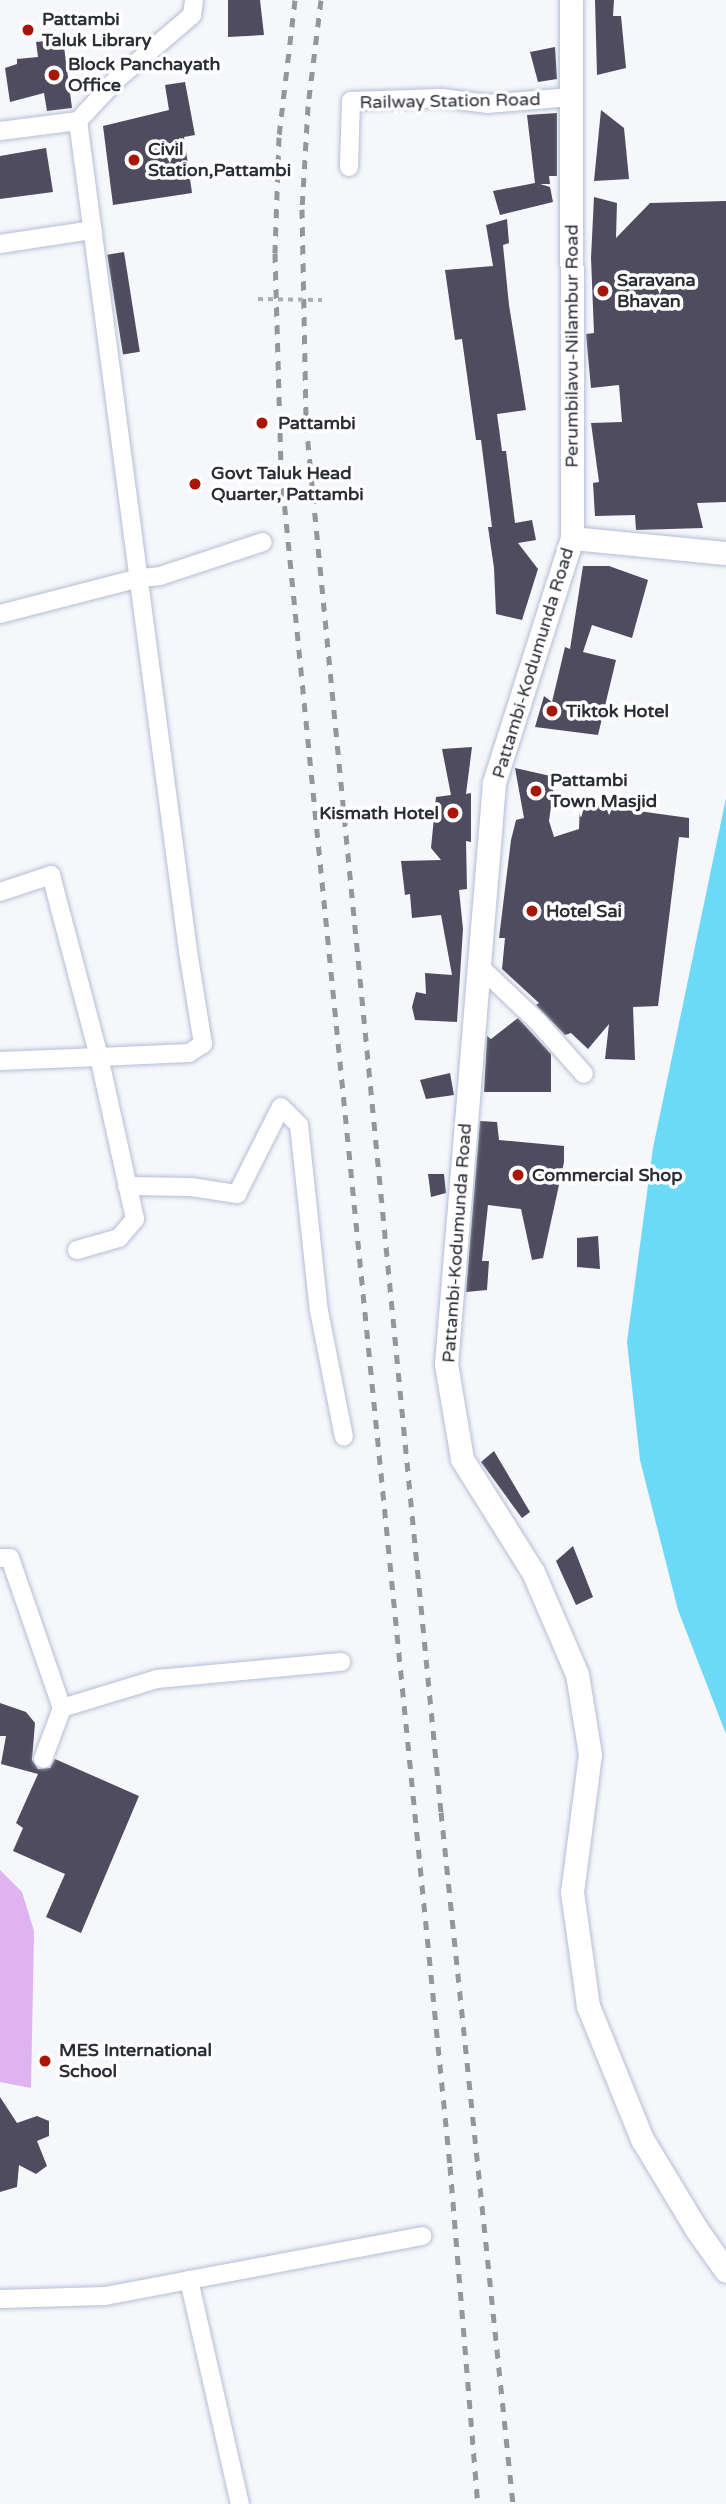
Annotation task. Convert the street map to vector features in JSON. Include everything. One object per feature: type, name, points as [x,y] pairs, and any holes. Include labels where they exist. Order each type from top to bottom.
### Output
[{"type":"main road","name":"Perumbilavu-Nilambur Road","points":[[571,0],[572,538]]},
{"type":"main road","points":[[572,538],[726,553]]},
{"type":"main road","name":"Pattambi-Kodumunda Road","points":[[572,538],[495,783],[446,1364],[462,1459],[533,1572],[577,1674],[590,1754],[572,1892],[588,2006],[642,2139],[697,2230],[726,2271]]},
{"type":"street","points":[[0,131],[78,121],[116,80],[192,15],[194,0]]},
{"type":"street","name":"Railway Station Road","points":[[349,167],[351,101],[442,99],[487,104],[571,97]]},
{"type":"street","points":[[0,1061],[189,1053],[204,1044],[186,937],[78,121]]},
{"type":"street","points":[[0,244],[93,230]]},
{"type":"street","points":[[0,614],[139,578],[160,576],[263,542]]},
{"type":"street","points":[[0,892],[51,875],[99,1057],[135,1219],[119,1238],[77,1250]]},
{"type":"street","points":[[479,966],[538,1021],[584,1074]]},
{"type":"street","points":[[127,1186],[191,1187],[237,1194],[281,1107],[299,1125],[318,1311],[344,1437]]},
{"type":"street","points":[[0,1558],[10,1558],[62,1707],[43,1759]]},
{"type":"street","points":[[62,1707],[157,1678],[341,1662]]},
{"type":"street","points":[[0,2299],[105,2296],[422,2236]]},
{"type":"street","points":[[189,2280],[240,2504]]},
{"type":"path","points":[[258,299],[322,300]]},
{"type":"shaded area","points":[[0,1870],[22,1892],[34,1931],[31,2088],[0,2082]]},
{"type":"water","points":[[726,798],[726,1734],[678,1610],[640,1460],[627,1342],[653,1148]]},
{"type":"building","points":[[228,0],[260,0],[264,35],[228,37]]},
{"type":"building","points":[[595,0],[614,0],[613,16],[621,16],[626,68],[597,75]]},
{"type":"building","points":[[63,39],[72,108],[47,111],[44,93],[10,102],[5,68],[17,64],[17,59],[38,57],[36,42]]},
{"type":"building","points":[[555,47],[557,79],[538,82],[530,52]]},
{"type":"building","name":"Civil Station,Pattambi","points":[[185,82],[195,135],[184,137],[192,193],[113,205],[103,126],[169,110],[165,85]]},
{"type":"building","points":[[601,110],[624,128],[629,179],[594,181]]},
{"type":"building","points":[[557,113],[557,176],[549,176],[550,184],[540,184],[550,187],[553,202],[500,215],[493,191],[535,183],[527,115]]},
{"type":"building","points":[[46,148],[53,192],[0,199],[0,156]]},
{"type":"building","points":[[594,197],[617,203],[616,238],[650,203],[726,201],[726,502],[697,503],[703,528],[636,530],[635,515],[595,516],[593,483],[599,482],[591,423],[622,422],[619,385],[591,388],[586,334],[594,333],[591,258]]},
{"type":"building","points":[[507,219],[509,243],[503,245],[509,305],[526,410],[497,414],[502,451],[506,451],[515,523],[532,520],[536,540],[518,543],[538,569],[522,620],[496,614],[494,568],[488,527],[492,527],[481,440],[476,440],[462,339],[455,340],[445,270],[493,266],[486,225]]},
{"type":"building","points":[[124,252],[140,352],[123,354],[107,255]]},
{"type":"building","points":[[583,566],[609,566],[648,580],[632,638],[592,625],[583,652],[616,660],[598,735],[535,727],[544,696],[552,702],[565,647],[570,649]]},
{"type":"building","points":[[472,747],[466,794],[471,793],[471,842],[466,841],[467,889],[459,890],[463,929],[457,1022],[415,1020],[412,1007],[416,992],[426,994],[425,973],[452,975],[441,915],[412,918],[410,894],[405,895],[401,861],[441,860],[431,848],[436,797],[451,795],[442,749]]},
{"type":"building","points":[[515,768],[555,777],[549,821],[554,837],[579,829],[580,803],[689,818],[689,838],[679,837],[658,1006],[633,1007],[635,1060],[605,1059],[609,1024],[588,1049],[571,1033],[565,1035],[536,1005],[539,1003],[502,969],[505,938],[499,938],[511,840],[516,820],[524,818]]},
{"type":"building","points":[[518,1018],[551,1054],[551,1092],[484,1092],[487,1036],[491,1039]]},
{"type":"building","points":[[450,1073],[454,1095],[426,1099],[420,1080]]},
{"type":"building","name":"Commercial Shop","points":[[480,1121],[497,1122],[499,1140],[564,1146],[564,1162],[543,1258],[532,1260],[521,1209],[488,1205],[482,1261],[489,1261],[487,1290],[466,1292]]},
{"type":"building","points":[[428,1174],[444,1174],[446,1193],[431,1197]]},
{"type":"building","points":[[598,1236],[600,1269],[577,1267],[577,1238]]},
{"type":"building","points":[[494,1451],[530,1512],[522,1518],[481,1462]]},
{"type":"building","points":[[573,1546],[593,1597],[576,1605],[556,1561]]},
{"type":"building","points":[[0,1703],[26,1712],[35,1723],[32,1760],[38,1769],[50,1768],[55,1759],[139,1796],[81,1933],[46,1917],[65,1874],[13,1851],[23,1828],[16,1823],[38,1774],[1,1764],[6,1736],[0,1736]]},
{"type":"building","points":[[0,2097],[17,2123],[37,2116],[49,2121],[49,2136],[37,2141],[47,2166],[36,2174],[19,2165],[17,2187],[0,2192]]},
{"type":"railway","points":[[295,0],[279,137],[275,253],[281,470],[450,2166],[478,2504]]},
{"type":"railway","points":[[321,0],[308,106],[302,209],[306,423],[441,1812],[513,2504]]},
{"type":"place","name":"Pattambi Taluk Library","points":[[28,30]]},
{"type":"place","name":"Block Panchayath Office","points":[[54,75]]},
{"type":"place","name":"Civil Station,Pattambi","points":[[134,160]]},
{"type":"place","name":"Saravana Bhavan","points":[[603,291]]},
{"type":"place","name":"Pattambi","points":[[262,423]]},
{"type":"place","name":"Govt Taluk Head Quarter, Pattambi","points":[[195,484]]},
{"type":"place","name":"Tiktok Hotel","points":[[552,711]]},
{"type":"place","name":"Pattambi Town Masjid","points":[[536,791]]},
{"type":"place","name":"Kismath Hotel","points":[[453,813]]},
{"type":"place","name":"Hotel Sai","points":[[532,911]]},
{"type":"place","name":"Commercial Shop","points":[[518,1175]]},
{"type":"place","name":"MES International School","points":[[45,2061]]}]
